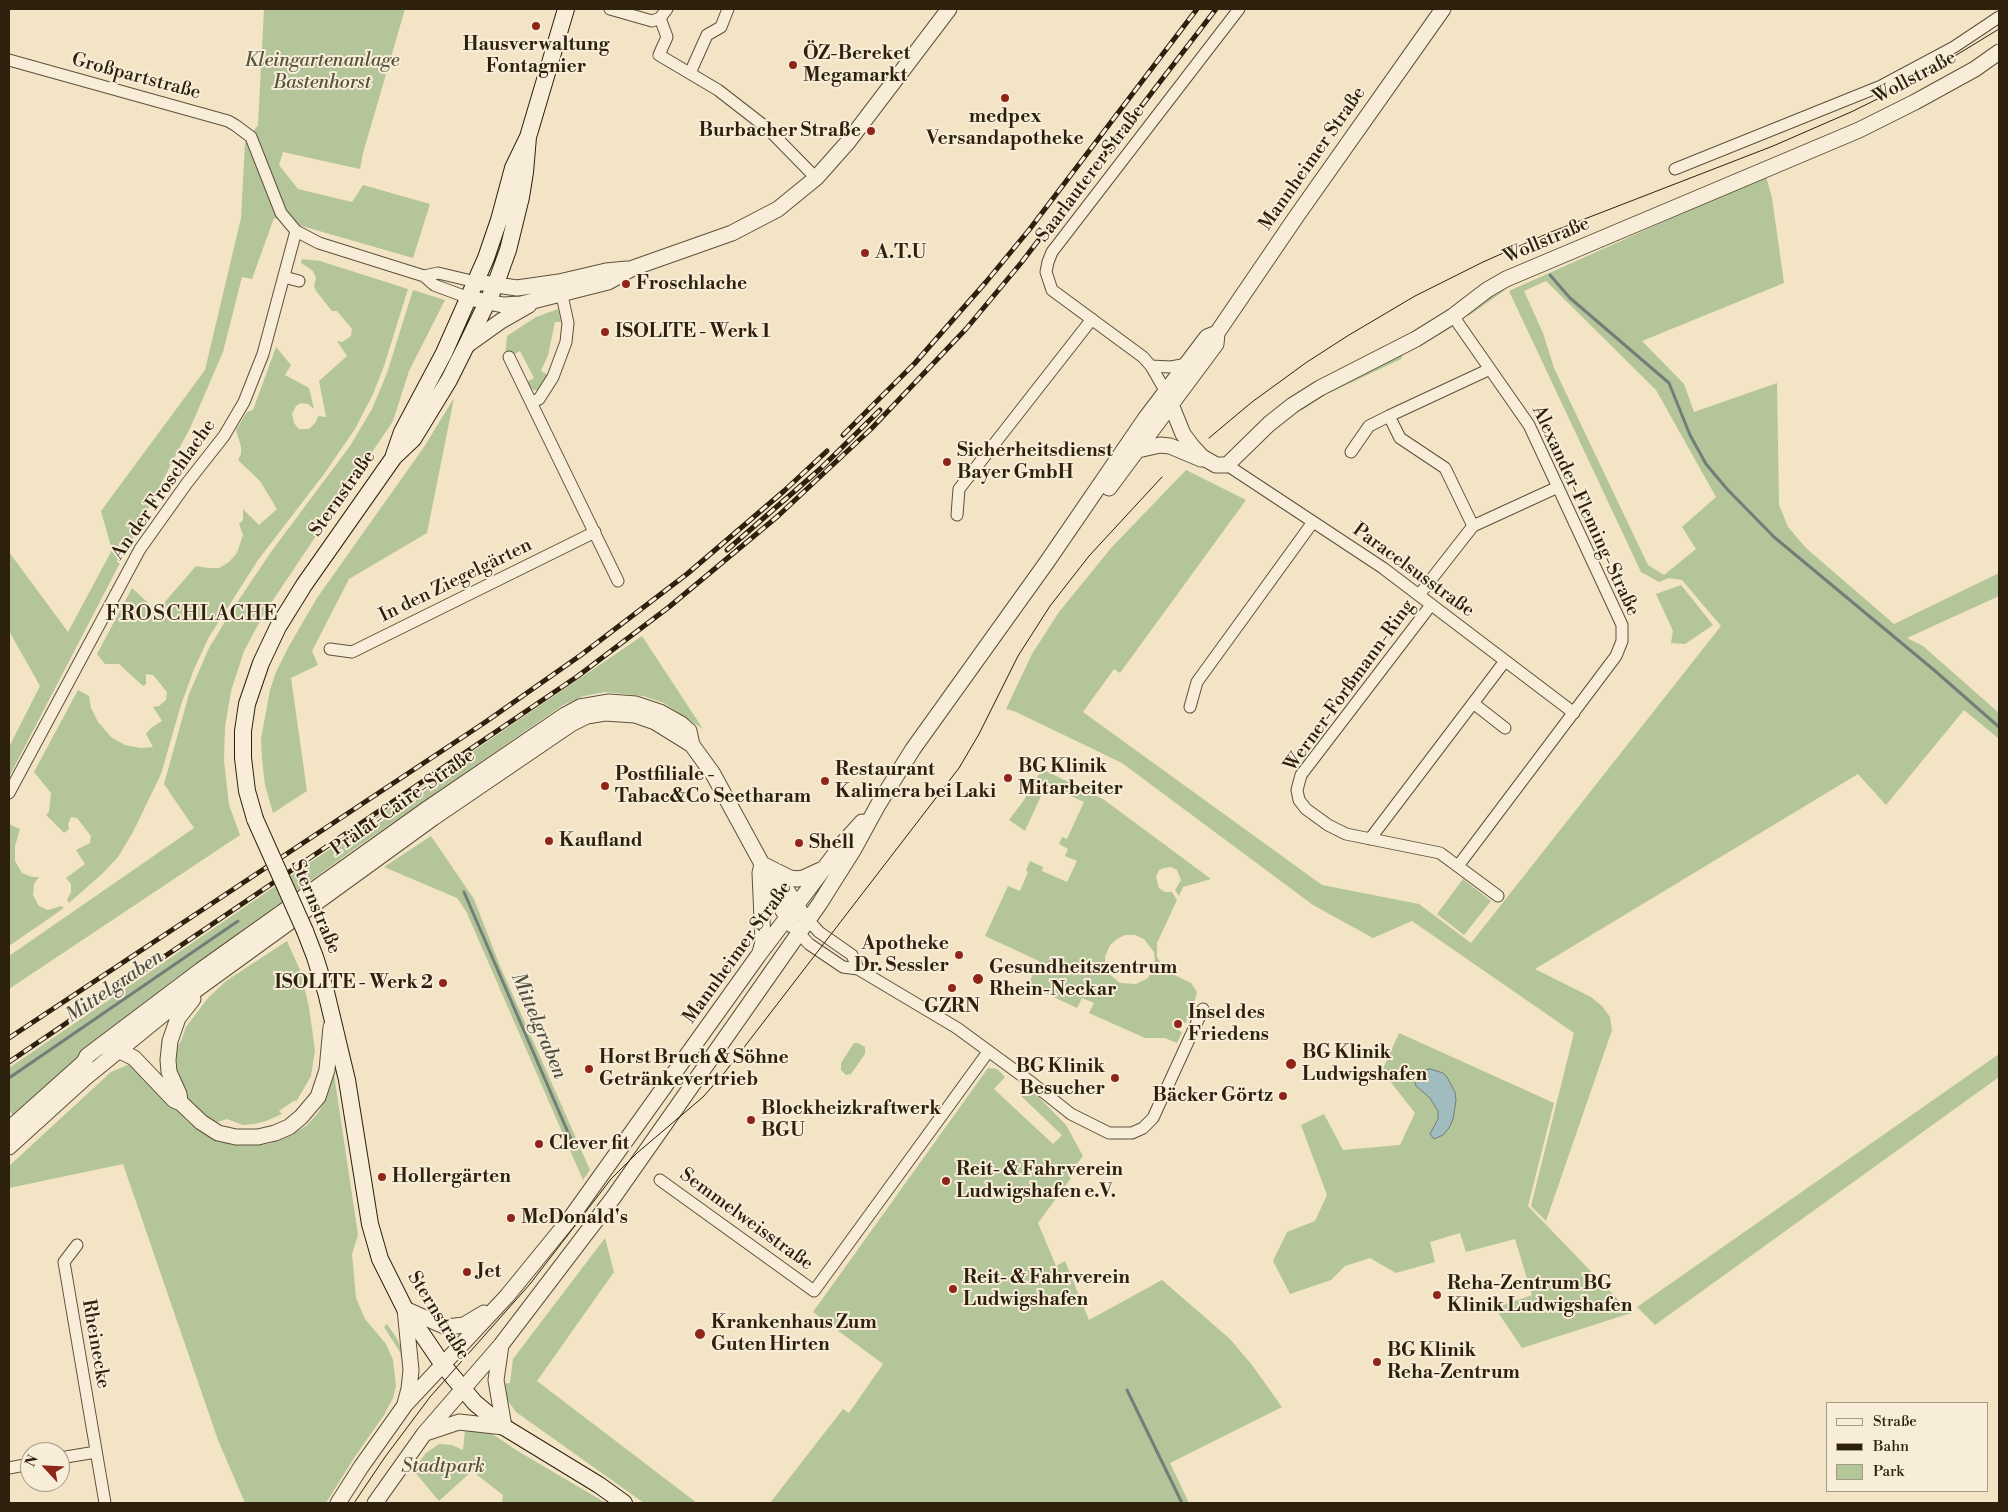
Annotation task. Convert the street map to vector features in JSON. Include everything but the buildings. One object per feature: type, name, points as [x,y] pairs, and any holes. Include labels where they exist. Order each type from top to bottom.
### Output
[{"type":"main road","name":"Sternstraße","points":[[394,457],[402,432],[429,383],[486,258],[500,220],[513,168],[528,136],[566,9]]},
{"type":"main road","name":"Sternstraße","points":[[528,136],[526,172],[521,197],[508,250],[495,286],[445,387],[413,439],[394,457],[304,585],[278,627],[261,663],[247,704],[243,732],[243,758],[247,791],[255,819],[315,957],[348,1080],[370,1224],[380,1259],[405,1310],[443,1365],[477,1405],[504,1427],[624,1503]]},
{"type":"street","points":[[610,9],[652,21],[664,14],[667,37],[659,56],[718,90],[767,128],[816,178]]},
{"type":"street","points":[[690,73],[707,35],[721,27],[728,9]]},
{"type":"street","points":[[466,346],[501,321],[561,288],[606,271],[633,268],[711,242],[759,220],[792,199],[816,178],[848,142],[949,9]]},
{"type":"street","name":"Saarlauterer Straße","points":[[1168,398],[1151,366],[1130,347],[1052,290],[1046,272],[1052,252],[1239,9]]},
{"type":"street","name":"Mannheimer Straße","points":[[375,1503],[424,1434],[501,1345],[613,1198],[808,920],[849,845],[878,805],[913,749],[1047,562],[1168,398],[1216,344],[1217,333],[1296,216],[1443,9]]},
{"type":"street","points":[[1675,169],[1880,86],[1954,47],[1999,17]]},
{"type":"street","name":"Wollstraße","points":[[1221,465],[1293,405],[1320,388],[1416,339],[1453,316],[1487,290],[1506,280],[1859,130],[1975,69],[1999,52]]},
{"type":"street","name":"Großpartstraße","points":[[9,60],[228,121],[242,129],[251,137],[281,213],[296,231]]},
{"type":"street","points":[[296,231],[319,243],[424,276],[434,285],[469,298],[503,305],[537,301]]},
{"type":"street","name":"An der Froschlache","points":[[9,794],[140,549],[186,483],[224,436],[244,402],[263,354],[296,231]]},
{"type":"street","points":[[424,276],[438,273],[495,286],[561,288]]},
{"type":"street","points":[[284,277],[299,281]]},
{"type":"street","points":[[532,402],[539,399],[553,377],[566,342],[568,323],[561,288]]},
{"type":"street","name":"Alexander-Fleming-Straße","points":[[1453,316],[1530,425],[1622,625],[1622,641],[1616,656],[1458,866]]},
{"type":"street","points":[[957,516],[959,489],[1092,319]]},
{"type":"street","name":"Mannheimer Straße","points":[[1047,562],[1066,544],[1138,450],[1187,364],[1207,337],[1217,333]]},
{"type":"street","points":[[509,357],[618,581]]},
{"type":"street","points":[[1151,366],[1170,367],[1187,364]]},
{"type":"street","points":[[1352,452],[1369,426],[1490,369]]},
{"type":"street","points":[[1168,398],[1184,434],[1192,446],[1202,457],[1221,465]]},
{"type":"street","points":[[1389,416],[1400,438],[1445,468],[1473,526]]},
{"type":"street","points":[[1138,450],[1160,445],[1170,446],[1221,465]]},
{"type":"street","name":"Paracelsusstraße","points":[[1221,465],[1383,568],[1574,713]]},
{"type":"street","points":[[1419,596],[1473,526],[1558,487]]},
{"type":"street","points":[[1190,707],[1197,682],[1313,522]]},
{"type":"street","name":"In den Ziegelgärten","points":[[330,649],[352,652],[595,532]]},
{"type":"street","name":"Werner-Forßmann-Ring","points":[[1431,605],[1301,775],[1296,790],[1299,800],[1306,809],[1328,825],[1346,834],[1440,853],[1498,896]]},
{"type":"street","points":[[1370,839],[1505,661]]},
{"type":"street","name":"Prälat-Caire-Straße","points":[[9,1129],[84,1062],[87,1056],[200,970],[348,872],[565,715],[580,707],[609,702],[636,704],[660,712],[689,731],[692,745],[713,774],[765,869],[792,913]]},
{"type":"street","points":[[1473,703],[1505,728]]},
{"type":"street","name":"Mannheimer Straße","points":[[338,1503],[405,1405],[507,1296],[569,1220],[758,956],[825,868],[849,845]]},
{"type":"street","points":[[758,956],[763,941],[765,869],[797,879],[825,868]]},
{"type":"street","name":"Prälat-Caire-Straße","points":[[9,1147],[118,1050],[348,872]]},
{"type":"street","points":[[792,913],[808,920],[819,932],[852,955],[858,968]]},
{"type":"street","points":[[792,913],[799,933],[809,944],[843,967],[858,968],[957,1028],[1071,1114],[1109,1133],[1132,1133],[1143,1128],[1153,1118],[1203,1009]]},
{"type":"street","points":[[181,1103],[169,1072],[170,1041],[178,1018],[208,982]]},
{"type":"street","points":[[84,1062],[91,1061],[102,1053],[118,1050],[126,1053],[142,1064],[174,1100],[181,1103],[201,1122],[218,1132],[236,1137],[258,1137],[289,1127],[305,1113],[318,1097],[327,1070],[332,1018]]},
{"type":"street","name":"Semmelweisstraße","points":[[660,1180],[814,1291],[988,1052]]},
{"type":"street","name":"Rheinecke","points":[[77,1245],[64,1262],[105,1503]]},
{"type":"street","points":[[405,1310],[440,1326],[456,1327],[473,1321],[507,1296]]},
{"type":"street","points":[[405,1310],[411,1370],[405,1405]]},
{"type":"street","points":[[424,1434],[459,1422],[504,1427],[496,1380],[501,1345]]},
{"type":"street","points":[[70,1456],[96,1452]]},
{"type":"green space","name":"Kleingartenanlage Bastenhorst","points":[[264,9],[405,9],[360,169],[283,152],[279,165],[298,189],[352,202],[363,185],[430,204],[413,258],[274,218],[252,279],[242,277],[223,352],[191,426],[9,777],[9,747],[40,686],[9,631],[9,552],[68,632],[112,550],[101,511],[205,370],[241,218],[245,143],[258,125]]},
{"type":"green space","points":[[1766,176],[1772,198],[1784,283],[1642,341],[1684,384],[1694,412],[1777,383],[1779,505],[1788,527],[1806,548],[1894,624],[1999,573],[1999,596],[1907,638],[1923,646],[1999,713],[1999,739],[1964,710],[1886,805],[1858,774],[1535,969],[1591,997],[1602,1006],[1610,1017],[1612,1030],[1546,1221],[1531,1206],[1574,1033],[1412,921],[1373,938],[1313,905],[1122,763],[1014,711],[1006,709],[1032,654],[1059,612],[1112,547],[1186,470],[1246,500],[1120,673],[1114,669],[1083,712],[1322,885],[1419,904],[1471,943],[1721,626],[1682,580],[1669,578],[1659,582],[1641,572],[1509,291]],"holes":[[[1546,281],[1656,390],[1716,497],[1682,527],[1696,549],[1664,575],[1648,565],[1554,368],[1543,333],[1524,291]]]},
{"type":"green space","points":[[302,259],[320,261],[408,289],[384,366],[373,394],[355,429],[324,474],[258,560],[209,637],[194,669],[181,705],[161,774],[133,832],[118,857],[69,903],[67,900],[71,892],[71,884],[66,878],[85,864],[76,850],[90,843],[91,836],[77,818],[71,817],[68,824],[69,829],[64,833],[46,815],[49,812],[51,793],[34,772],[78,690],[89,696],[91,708],[98,722],[111,737],[125,745],[141,748],[153,747],[146,734],[151,728],[162,721],[153,707],[159,706],[166,700],[167,692],[153,675],[146,674],[146,684],[143,686],[119,664],[105,664],[97,654],[132,588],[157,611],[196,566],[219,568],[229,562],[237,553],[243,535],[239,524],[243,520],[243,509],[259,525],[277,509],[260,481],[238,460],[241,454],[241,447],[236,430],[247,412],[253,410],[276,347],[291,365],[285,375],[309,388],[314,409],[308,404],[301,403],[296,406],[292,414],[294,423],[299,429],[309,429],[316,422],[318,416],[326,417],[319,381],[347,356],[337,341],[342,342],[351,336],[352,329],[337,311],[332,311],[316,291],[314,286],[316,278],[313,271],[301,263]]},
{"type":"green space","points":[[413,290],[445,300],[409,371],[393,421],[265,612],[244,651],[231,691],[225,727],[224,760],[229,805],[240,835],[9,989],[9,956],[194,828],[164,784],[189,694],[209,648],[232,610],[271,552],[350,446],[372,409],[387,373]]},
{"type":"green space","points":[[1498,290],[1505,290],[1467,317],[1469,313]]},
{"type":"green space","points":[[558,309],[561,322],[555,322],[548,355],[541,371],[548,375],[538,390],[534,390],[530,388],[527,382],[534,378],[520,351],[509,357],[505,356],[507,336],[536,317]]},
{"type":"green space","points":[[1403,354],[1401,359],[1325,395],[1302,410],[1299,409],[1323,392]]},
{"type":"green space","points":[[454,398],[427,533],[349,579],[312,651],[318,665],[291,678],[307,791],[273,813],[265,785],[261,739],[270,690],[276,672],[317,598],[424,447]]},
{"type":"green space","points":[[1681,585],[1713,625],[1685,644],[1671,643],[1673,631],[1656,594]]},
{"type":"green space","points":[[642,636],[703,729],[664,703],[643,696],[605,692],[584,696],[563,705],[353,850],[175,979],[82,1055],[14,1117],[9,1110],[9,1068]]},
{"type":"green space","points":[[1042,769],[1103,799],[1211,879],[1183,887],[1179,896],[1175,890],[1181,880],[1177,870],[1171,867],[1164,868],[1159,870],[1156,877],[1159,888],[1165,892],[1172,892],[1177,900],[1157,943],[1157,957],[1166,971],[1191,983],[1197,992],[1186,1023],[1179,1020],[1174,1025],[1176,1029],[1182,1032],[1177,1043],[1165,1038],[1145,1038],[1089,1013],[1094,1003],[1082,998],[1077,1008],[1028,985],[1039,961],[985,936],[1008,886],[1020,891],[1028,872],[1026,870],[1030,861],[1043,867],[1042,871],[1067,882],[1077,861],[1065,856],[1068,849],[1059,844],[1062,837],[1067,839],[1084,802],[1046,785],[1025,831],[1009,820],[1024,800]],"holes":[[[1125,935],[1135,935],[1144,939],[1154,952],[1155,964],[1148,978],[1136,984],[1120,983],[1108,973],[1105,957],[1110,945],[1117,939]]]},
{"type":"green space","points":[[9,824],[20,829],[15,846],[15,861],[22,873],[32,877],[39,877],[34,884],[33,895],[39,906],[48,910],[61,906],[64,908],[9,946]]},
{"type":"green space","points":[[431,836],[474,899],[500,966],[590,1170],[583,1180],[466,911],[457,898],[384,867]]},
{"type":"green space","points":[[1463,879],[1491,901],[1464,935],[1437,914]]},
{"type":"green space","points":[[287,941],[300,970],[309,1007],[315,1050],[311,1076],[296,1102],[295,1100],[279,1111],[282,1114],[254,1124],[243,1125],[227,1119],[215,1123],[207,1119],[189,1101],[183,1091],[177,1071],[176,1049],[186,1027],[208,998],[226,981]]},
{"type":"green space","points":[[1399,1033],[1554,1103],[1528,1206],[1631,1313],[1522,1348],[1495,1308],[1532,1295],[1515,1239],[1466,1252],[1460,1233],[1430,1242],[1435,1262],[1396,1273],[1370,1258],[1345,1266],[1331,1280],[1290,1294],[1273,1261],[1287,1232],[1315,1221],[1327,1195],[1301,1125],[1324,1114],[1343,1150],[1400,1145],[1415,1113],[1382,1071]]},
{"type":"green space","points":[[854,1043],[865,1047],[865,1054],[851,1074],[846,1075],[841,1070],[841,1063]]},
{"type":"green space","points":[[1999,1054],[1999,1077],[1655,1325],[1637,1307]]},
{"type":"green space","points":[[132,1063],[188,1122],[206,1134],[226,1142],[247,1145],[268,1144],[292,1135],[307,1125],[318,1113],[326,1099],[334,1074],[358,1235],[352,1254],[356,1298],[365,1319],[386,1344],[393,1360],[396,1386],[393,1398],[384,1415],[326,1503],[245,1503],[218,1440],[123,1164],[9,1188],[9,1166],[111,1072]]},
{"type":"green space","points":[[988,1068],[997,1069],[1005,1077],[994,1089],[1053,1144],[1062,1135],[1020,1095],[1028,1086],[1066,1125],[1083,1156],[1068,1175],[1071,1178],[1038,1223],[1056,1266],[1065,1261],[1089,1320],[1162,1280],[1230,1339],[1252,1365],[1282,1407],[1170,1463],[1189,1503],[770,1503],[843,1409],[849,1413],[883,1364],[813,1312]]},
{"type":"green space","points":[[605,1238],[614,1272],[537,1381],[697,1503],[644,1503],[516,1412],[508,1401],[501,1384],[510,1383],[513,1359]]},
{"type":"green space","points":[[387,1324],[403,1351],[406,1363],[403,1364],[400,1352],[384,1327]]},
{"type":"green space","name":"Stadtpark","points":[[465,1430],[491,1433],[516,1450],[606,1503],[502,1503],[503,1495],[472,1471],[439,1501],[413,1470],[426,1453],[439,1444],[452,1445],[463,1450]]},
{"type":"water","points":[[1430,1069],[1443,1073],[1447,1077],[1455,1092],[1456,1101],[1453,1119],[1449,1128],[1443,1135],[1434,1139],[1430,1134],[1438,1119],[1438,1111],[1430,1098],[1416,1086],[1415,1082],[1420,1071]]},
{"type":"waterway","points":[[1550,275],[1570,298],[1669,383],[1690,435],[1706,464],[1727,489],[1774,537],[1934,670],[1999,727]]},
{"type":"waterway","name":"Mittelgraben","points":[[464,892],[573,1144]]},
{"type":"waterway","name":"Mittelgraben","points":[[9,1078],[238,921]]},
{"type":"waterway","points":[[1127,1390],[1182,1503]]},
{"type":"tram line","points":[[1209,438],[1252,402],[1307,362],[1415,296],[1483,262],[1551,232],[1773,146],[1851,112],[1914,81],[1999,29]]},
{"type":"tram line","points":[[354,1503],[385,1457],[430,1397],[530,1284],[611,1179],[637,1153],[703,1097],[725,1072],[959,768],[979,734],[1018,656],[1050,606],[1089,556],[1162,477]]},
{"type":"railway","points":[[843,435],[915,363],[986,282],[1029,230],[1197,9]]},
{"type":"railway","points":[[9,1062],[578,676],[669,607],[778,516],[871,429],[966,329],[1021,263],[1216,9]]},
{"type":"railway","points":[[727,550],[820,469],[880,410]]},
{"type":"railway","points":[[9,1038],[484,723],[581,655],[687,574],[784,491],[827,451]]},
{"type":"place","name":"Hausverwaltung Fontagnier","points":[[536,26]]},
{"type":"place","name":"ÖZ-Bereket Megamarkt","points":[[793,65]]},
{"type":"place","name":"medpex Versandapotheke","points":[[1005,98]]},
{"type":"place","name":"Burbacher Straße","points":[[871,131]]},
{"type":"place","name":"A.T.U","points":[[865,253]]},
{"type":"place","name":"Froschlache","points":[[626,284]]},
{"type":"place","name":"ISOLITE - Werk 1","points":[[605,332]]},
{"type":"place","name":"Sicherheitsdienst Bayer GmbH","points":[[947,462]]},
{"type":"place","name":"BG Klinik Mitarbeiter","points":[[1008,778]]},
{"type":"place","name":"Restaurant Kalimera bei Laki","points":[[825,781]]},
{"type":"place","name":"Postfiliale - Tabac&Co Seetharam","points":[[605,786]]},
{"type":"place","name":"Kaufland","points":[[549,841]]},
{"type":"place","name":"Shell","points":[[799,843]]},
{"type":"place","name":"Apotheke Dr. Sessler","points":[[959,955]]},
{"type":"place","name":"Gesundheitszentrum Rhein-Neckar","points":[[978,979]]},
{"type":"place","name":"ISOLITE - Werk 2","points":[[443,983]]},
{"type":"place","name":"GZRN","points":[[952,988]]},
{"type":"place","name":"Insel des Friedens","points":[[1178,1024]]},
{"type":"place","name":"BG Klinik Ludwigshafen","points":[[1291,1064]]},
{"type":"place","name":"Horst Bruch & Söhne Getränkevertrieb","points":[[589,1069]]},
{"type":"place","name":"BG Klinik Besucher","points":[[1115,1078]]},
{"type":"place","name":"Bäcker Görtz","points":[[1283,1096]]},
{"type":"place","name":"Blockheizkraftwerk BGU","points":[[751,1120]]},
{"type":"place","name":"Clever fit","points":[[539,1144]]},
{"type":"place","name":"Hollergärten","points":[[382,1177]]},
{"type":"place","name":"Reit- & Fahrverein Ludwigshafen e.V.","points":[[946,1181]]},
{"type":"place","name":"McDonald's","points":[[511,1218]]},
{"type":"place","name":"Jet","points":[[467,1272]]},
{"type":"place","name":"Reit- & Fahrverein Ludwigshafen","points":[[953,1289]]},
{"type":"place","name":"Reha-Zentrum BG Klinik Ludwigshafen","points":[[1437,1295]]},
{"type":"place","name":"Krankenhaus Zum Guten Hirten","points":[[700,1334]]},
{"type":"place","name":"BG Klinik Reha-Zentrum","points":[[1377,1362]]},
{"type":"district","name":"FROSCHLACHE","points":[[192,615]]}]
